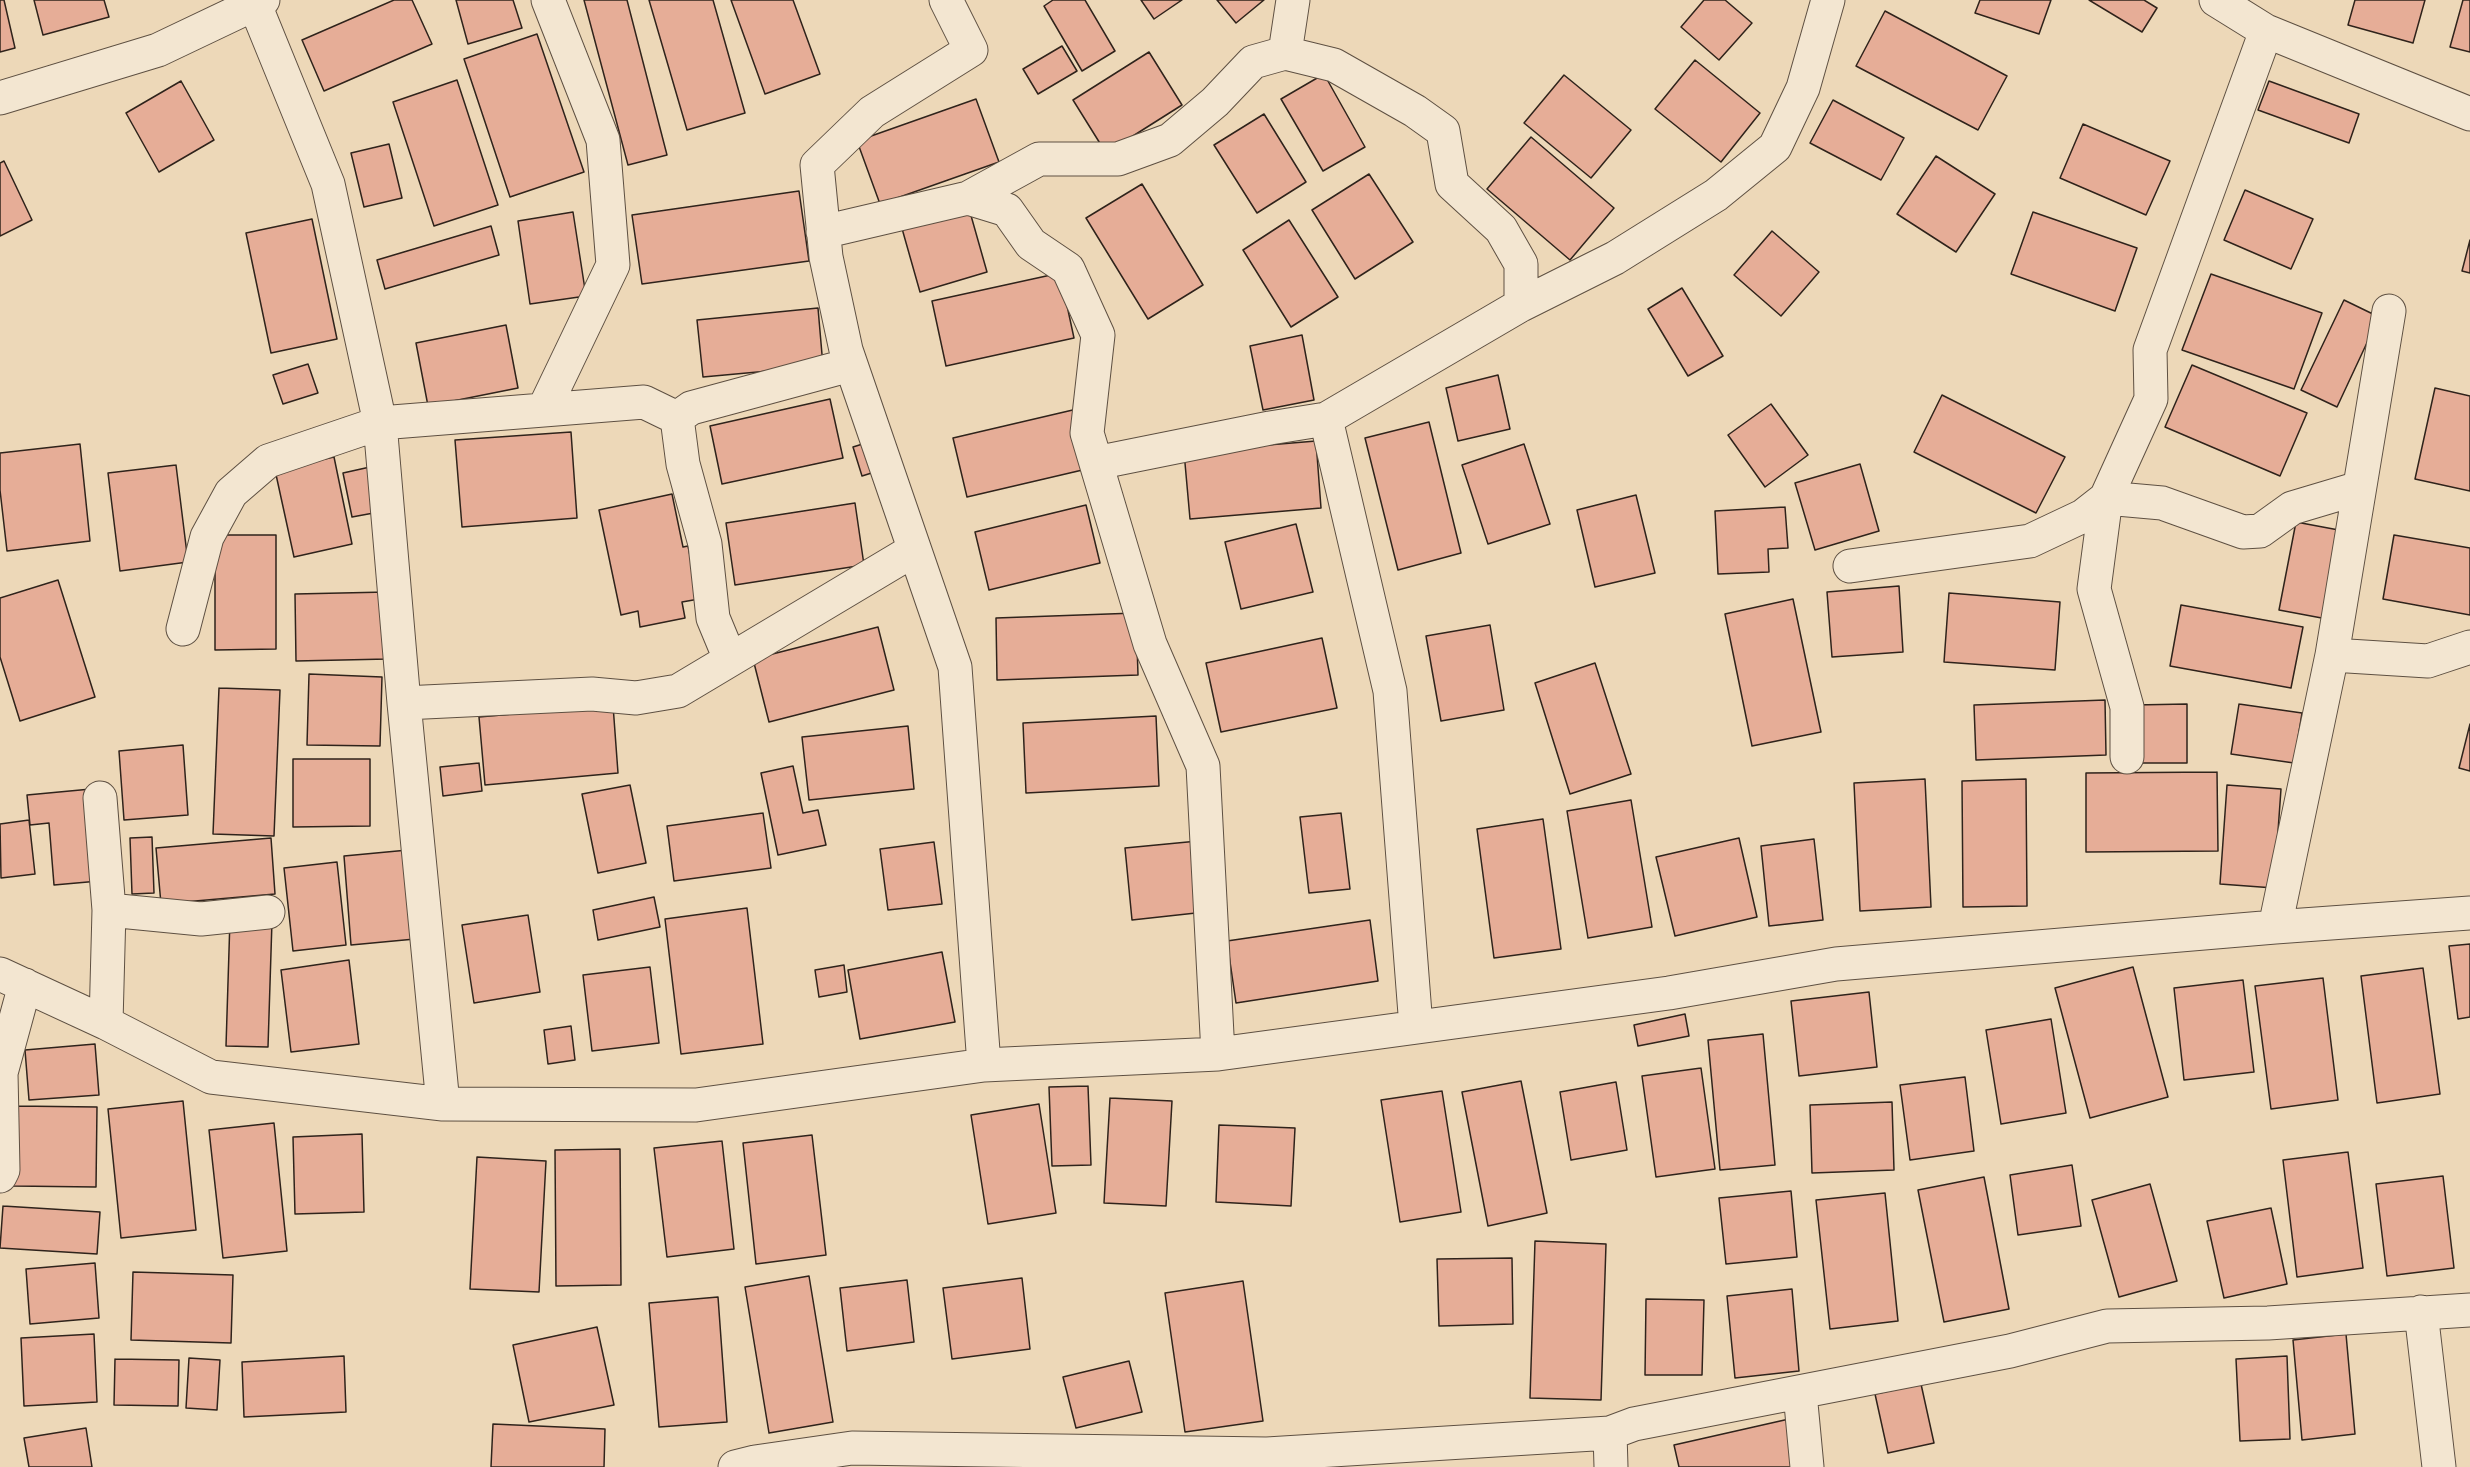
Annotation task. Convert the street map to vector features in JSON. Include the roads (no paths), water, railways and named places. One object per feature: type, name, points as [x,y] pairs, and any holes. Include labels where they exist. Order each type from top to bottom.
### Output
[{"type":"street","points":[[544,410],[613,265],[603,140],[548,0]]},
{"type":"street","points":[[946,0],[971,50],[872,112],[817,165],[826,257],[850,365],[955,667],[984,1065]]},
{"type":"street","points":[[1285,53],[1293,0]]},
{"type":"street","points":[[1096,463],[1326,419],[1521,305],[1615,258],[1716,195],[1775,147],[1803,88],[1828,0]]},
{"type":"street","points":[[2216,0],[2266,31],[2470,114]]},
{"type":"street","points":[[0,98],[158,50],[257,1],[328,184],[380,423],[404,703],[443,1104]]},
{"type":"street","points":[[2127,757],[2127,707],[2094,589],[2106,498],[2151,399],[2150,350],[2266,31]]},
{"type":"street","points":[[824,232],[969,198],[1039,159],[1118,159],[1170,140],[1215,102],[1253,62],[1285,53],[1334,65],[1415,111],[1443,131],[1452,184],[1501,230],[1521,264],[1521,305]]},
{"type":"street","points":[[969,198],[1006,210],[1031,244],[1068,269],[1098,334],[1087,433],[1150,644],[1203,766],[1218,1054]]},
{"type":"street","points":[[2275,927],[2332,655],[2389,311]]},
{"type":"street","points":[[677,418],[691,408],[850,365]]},
{"type":"street","points":[[183,629],[207,537],[231,493],[268,461],[380,423],[644,402],[677,418]]},
{"type":"street","points":[[677,418],[683,465],[705,544],[713,618],[730,659]]},
{"type":"street","points":[[1326,419],[1390,691],[1416,1027]]},
{"type":"street","points":[[2125,454],[2162,503]]},
{"type":"street","points":[[1850,566],[2030,541],[2082,516],[2106,498],[2162,503],[2243,532],[2260,531],[2292,508],[2359,488]]},
{"type":"street","points":[[404,703],[592,694],[636,698],[678,691],[914,550]]},
{"type":"street","points":[[2332,655],[2428,661],[2470,647]]},
{"type":"street","points":[[100,798],[109,910],[106,1023]]},
{"type":"street","points":[[109,910],[201,919],[268,912]]},
{"type":"street","points":[[0,1176],[3,1170],[2,1073],[12,980],[106,1023],[211,1077],[443,1104],[696,1105],[984,1065],[1218,1054],[1669,993],[1836,964],[2470,913]]},
{"type":"street","points":[[735,1467],[852,1448],[1267,1454],[1610,1433],[1634,1424],[2010,1351],[2107,1326],[2268,1323],[2470,1310]]},
{"type":"street","points":[[2421,1312],[2439,1467]]},
{"type":"street","points":[[1800,1393],[1807,1467]]},
{"type":"street","points":[[1610,1433],[1611,1467]]}]
